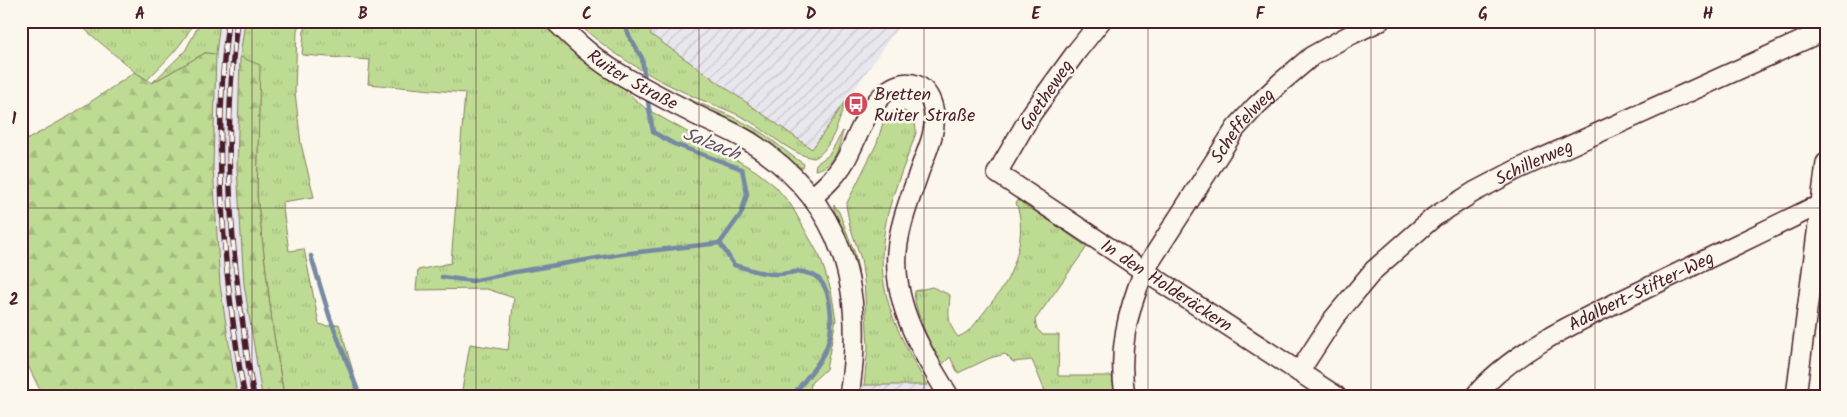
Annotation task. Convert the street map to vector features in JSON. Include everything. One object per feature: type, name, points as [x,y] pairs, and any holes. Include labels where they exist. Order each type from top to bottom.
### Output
[{"type":"street","name":"Ruiter Straße","points":[[555,21],[593,56],[623,76],[749,141],[774,159],[813,198],[832,226],[844,257],[851,286],[854,320],[853,363],[849,396]]},
{"type":"street","name":"Goetheweg","points":[[997,173],[1032,113],[1101,21]]},
{"type":"street","name":"Scheffelweg","points":[[1125,396],[1122,374],[1125,327],[1144,271],[1236,128],[1280,83],[1312,56],[1380,21]]},
{"type":"street","name":"Schillerweg","points":[[1299,372],[1334,318],[1374,270],[1434,217],[1474,192],[1516,170],[1826,30]]},
{"type":"street","points":[[813,198],[833,178],[844,162],[873,106],[894,86],[912,78],[931,100],[934,122],[933,132],[914,186],[899,238],[898,278],[905,315],[949,396]]},
{"type":"street","points":[[1796,396],[1825,172]]},
{"type":"street","name":"In den Holderäckern","points":[[997,173],[1336,396]]},
{"type":"street","name":"Adalbert-Stifter-Weg","points":[[1476,396],[1486,382],[1539,343],[1713,256],[1810,209],[1819,207]]},
{"type":"shaded area","points":[[220,21],[245,21],[240,57],[237,168],[244,284],[262,396],[237,396],[220,285],[213,167],[216,54]]},
{"type":"shaded area","points":[[660,21],[902,21],[812,150],[650,34]]},
{"type":"shaded area","points":[[860,385],[927,385],[934,396],[859,396]]},
{"type":"green space","points":[[75,21],[194,21],[185,38],[147,80]]},
{"type":"green space","points":[[201,21],[220,21],[216,54],[205,53],[152,83],[185,51]]},
{"type":"green space","points":[[245,21],[301,21],[297,30],[295,92],[301,144],[314,197],[282,202],[289,251],[304,249],[319,324],[327,326],[339,324],[359,392],[387,396],[284,396],[273,330],[257,196],[259,94],[240,57]]},
{"type":"green space","points":[[309,21],[545,21],[645,108],[756,171],[775,186],[791,205],[820,257],[831,290],[836,320],[826,369],[811,383],[809,396],[461,396],[470,344],[508,350],[514,298],[487,289],[416,290],[418,270],[451,263],[465,93],[368,84],[370,60],[302,55],[304,31]]},
{"type":"green space","points":[[564,21],[569,21],[608,54],[638,73],[669,90],[746,123],[761,132],[804,164],[803,168],[755,132],[659,87],[600,51]]},
{"type":"green space","points":[[575,21],[660,21],[650,34],[812,149],[846,101],[838,125],[830,141],[820,154],[814,158],[805,156],[787,147],[744,118],[673,87],[643,71],[614,53]]},
{"type":"green space","points":[[205,53],[216,54],[213,167],[220,285],[237,396],[43,396],[21,352],[21,143],[71,115],[135,72],[152,83]]},
{"type":"green space","points":[[240,57],[260,65],[257,196],[273,330],[284,396],[262,396],[244,284],[237,168]]},
{"type":"green space","points":[[899,110],[907,112],[912,117],[916,133],[886,221],[882,255],[883,276],[886,295],[899,331],[927,385],[864,385],[868,347],[864,280],[861,259],[850,226],[846,205],[877,143],[885,116]]},
{"type":"green space","points":[[843,131],[838,150],[832,161],[822,168],[815,170],[816,164],[829,155]]},
{"type":"green space","points":[[1019,200],[1033,206],[1046,218],[1087,247],[1035,320],[1037,329],[1043,335],[1059,335],[1058,376],[1112,376],[1115,396],[1047,396],[1032,360],[1013,362],[1005,354],[990,358],[958,373],[950,357],[942,365],[934,350],[916,307],[915,291],[932,287],[950,295],[949,317],[954,332],[958,337],[970,329],[1006,282],[1014,263],[1020,233],[1019,213],[1016,203]]},
{"type":"green space","points":[[834,205],[839,212],[854,251],[858,269],[862,305],[862,338],[852,253],[834,210]]},
{"type":"waterway","name":"Salzach","points":[[623,21],[630,38],[642,58],[645,81]]},
{"type":"waterway","name":"Salzach","points":[[647,96],[653,132],[674,144],[742,169],[747,194],[741,214],[720,243],[734,265],[768,274],[807,273],[819,279],[824,286],[829,300],[831,315],[829,339],[821,359],[797,390]]},
{"type":"waterway","points":[[442,277],[472,281],[621,254],[720,243]]},
{"type":"waterway","points":[[311,256],[330,318],[360,396]]},
{"type":"railway","points":[[228,21],[222,100],[221,179],[230,297],[245,396]]},
{"type":"railway","points":[[237,21],[230,99],[231,216],[234,255],[249,372],[254,396]]},
{"type":"place","name":"Bretten Ruiter Straße","points":[[856,104]]}]
